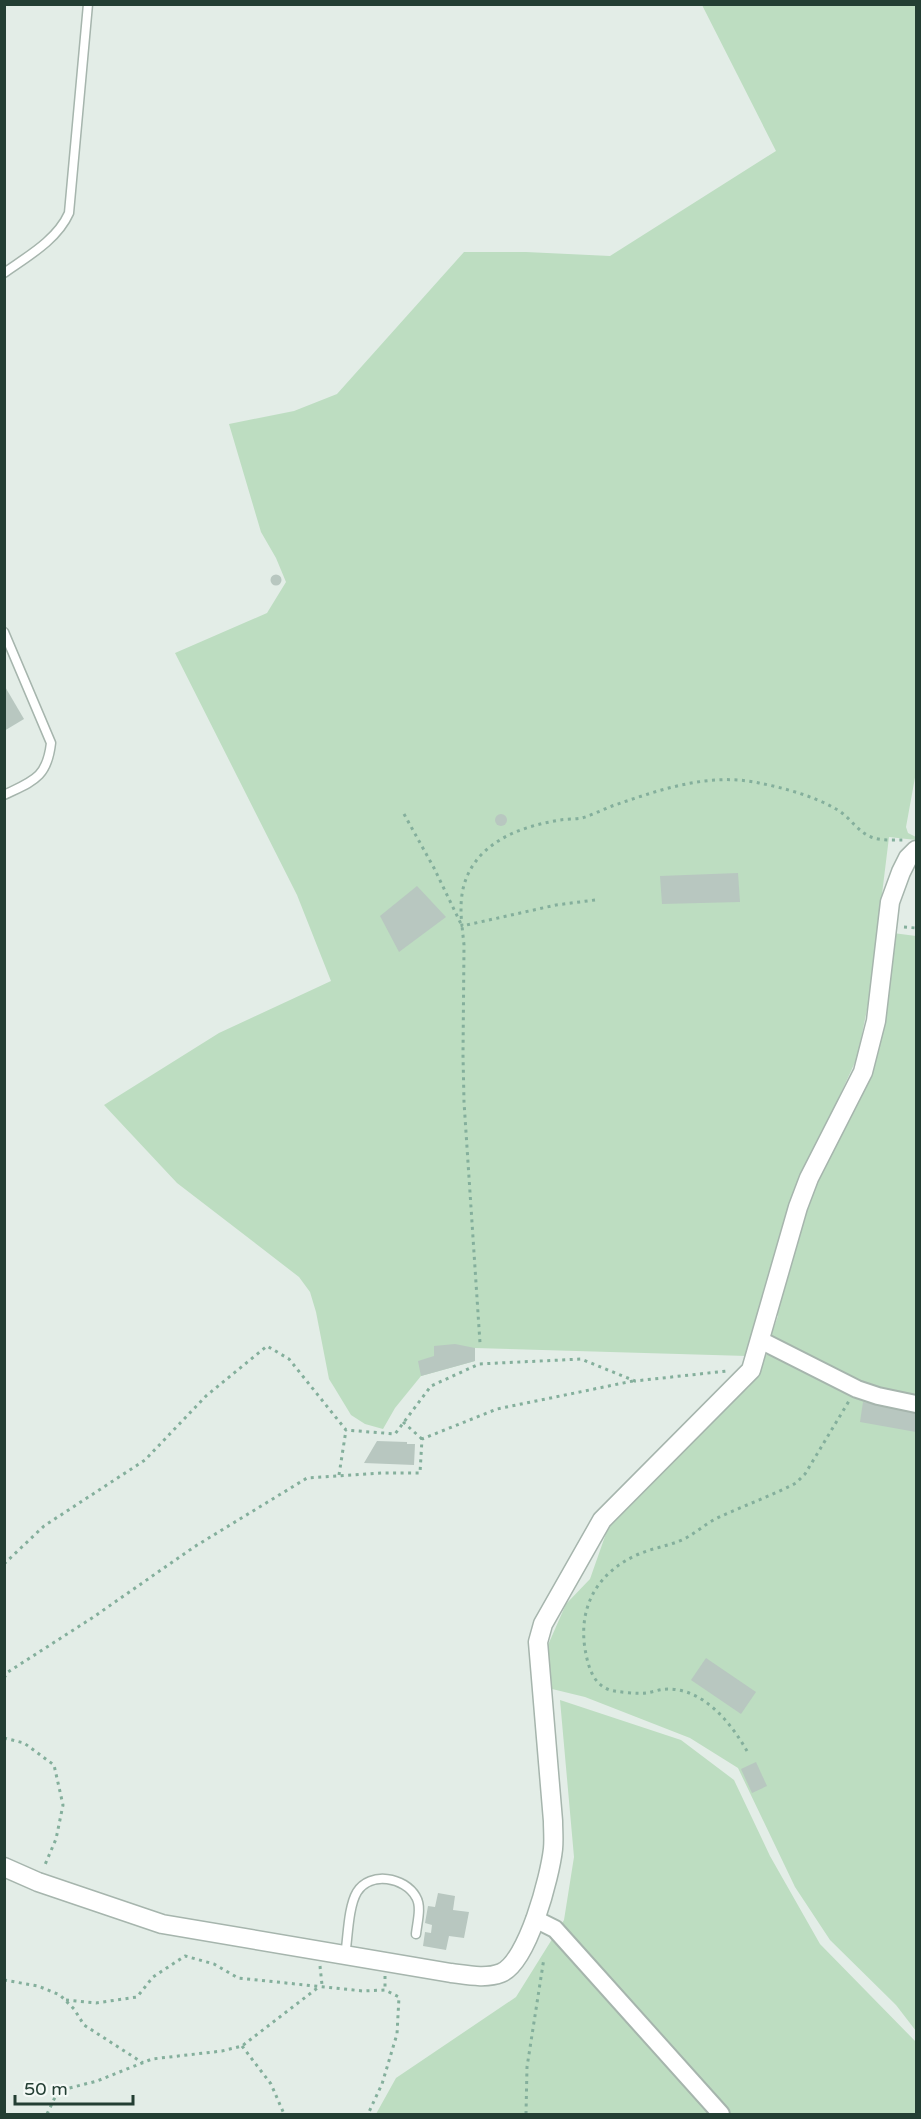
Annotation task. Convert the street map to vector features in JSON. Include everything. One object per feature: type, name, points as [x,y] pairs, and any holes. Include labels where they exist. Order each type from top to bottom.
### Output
[{"type":"street","points":[[4,1867],[38,1882],[162,1924],[451,1973],[485,1976],[500,1974],[509,1969],[523,1949],[535,1919],[548,1878],[553,1848],[553,1821],[538,1642],[543,1624],[602,1520],[751,1370],[809,1178],[863,1072],[876,1021],[890,902],[911,845]]},
{"type":"street","points":[[759,1340],[856,1389],[916,1404]]},
{"type":"street","points":[[535,1919],[555,1929],[721,2115]]},
{"type":"lane","points":[[4,273],[55,235],[69,213],[88,4]]},
{"type":"lane","points":[[4,632],[51,743],[49,759],[37,778],[4,795]]},
{"type":"lane","points":[[345,1956],[352,1905],[357,1893],[369,1881],[391,1879],[407,1887],[416,1897],[418,1905],[416,1934]]},
{"type":"path","points":[[480,1343],[464,1102],[464,954],[461,897],[466,877],[483,854],[506,836],[519,830],[543,823],[582,818],[624,802],[706,780],[734,778],[788,790],[836,808],[865,834],[873,838],[911,845]]},
{"type":"path","points":[[404,814],[434,868],[462,926]]},
{"type":"path","points":[[462,926],[556,905],[595,900]]},
{"type":"path","points":[[4,1564],[44,1526],[145,1460],[206,1396],[267,1346],[289,1359],[346,1430],[394,1434],[432,1386],[479,1364],[581,1359],[635,1381]]},
{"type":"path","points":[[422,1439],[497,1409],[635,1381],[751,1370]]},
{"type":"path","points":[[747,1751],[740,1738],[710,1704],[690,1693],[668,1689],[645,1693],[614,1691],[598,1682],[589,1668],[586,1657],[583,1633],[585,1614],[596,1587],[618,1565],[640,1554],[683,1540],[714,1520],[796,1483],[806,1474],[856,1389]]},
{"type":"path","points":[[404,1422],[422,1439]]},
{"type":"path","points":[[339,1476],[346,1430]]},
{"type":"path","points":[[4,1678],[8,1672],[92,1618],[194,1547],[307,1478],[420,1473],[422,1439]]},
{"type":"path","points":[[4,1738],[24,1743],[54,1765],[63,1805],[56,1839],[38,1882]]},
{"type":"path","points":[[66,2000],[96,2003],[137,1997],[153,1977],[185,1956],[214,1964],[238,1978],[363,1991],[385,1990],[399,1997],[397,2034],[382,2084],[368,2115]]},
{"type":"path","points":[[526,2115],[526,2067],[544,1958]]},
{"type":"path","points":[[4,1980],[38,1986],[60,1995],[74,2009],[84,2025],[143,2063]]},
{"type":"path","points":[[47,2115],[58,2091],[97,2081],[152,2059],[222,2051],[242,2046],[322,1985]]},
{"type":"path","points":[[242,2046],[271,2084],[284,2115]]},
{"type":"green space","points":[[702,5],[916,5],[916,772],[906,827],[908,833],[916,837],[916,840],[889,837],[869,1000],[857,1058],[810,1160],[747,1356],[475,1348],[475,1361],[421,1376],[395,1408],[383,1429],[365,1424],[351,1415],[329,1379],[316,1312],[310,1292],[299,1277],[177,1183],[104,1105],[219,1033],[331,981],[297,895],[175,653],[267,613],[286,582],[261,532],[229,424],[294,411],[337,394],[464,252],[610,256],[776,151]]},
{"type":"green space","points":[[893,933],[916,936],[916,2031],[896,2005],[830,1940],[795,1887],[738,1768],[690,1738],[585,1697],[548,1688],[548,1645],[566,1604],[590,1579],[610,1522],[708,1422],[749,1387],[763,1355],[769,1355],[774,1340],[770,1338],[778,1316],[775,1312],[811,1188],[856,1096]]},
{"type":"green space","points":[[560,1700],[681,1740],[734,1780],[770,1856],[820,1944],[916,2042],[916,2114],[376,2114],[396,2078],[516,1997],[564,1920],[574,1857]]},
{"type":"building","points":[[276,574],[282,580],[276,586],[270,580]]},
{"type":"building","points":[[4,685],[24,719],[4,731]]},
{"type":"building","points":[[503,814],[507,820],[503,826],[499,826],[495,818]]},
{"type":"building","points":[[738,873],[740,902],[662,904],[660,876]]},
{"type":"building","points":[[417,886],[446,917],[399,952],[380,916]]},
{"type":"building","points":[[455,1344],[475,1348],[475,1361],[421,1376],[418,1361],[434,1356],[434,1346]]},
{"type":"building","points":[[863,1402],[916,1411],[916,1432],[860,1422]]},
{"type":"building","points":[[377,1441],[415,1444],[414,1465],[364,1463]]},
{"type":"building","points":[[706,1658],[756,1692],[741,1714],[691,1680]]},
{"type":"building","points":[[756,1762],[767,1786],[752,1793],[741,1769]]},
{"type":"building","points":[[438,1893],[455,1896],[453,1910],[469,1912],[464,1938],[449,1936],[446,1950],[423,1946],[425,1932],[431,1933],[432,1925],[425,1923],[428,1906],[435,1907]]}]
